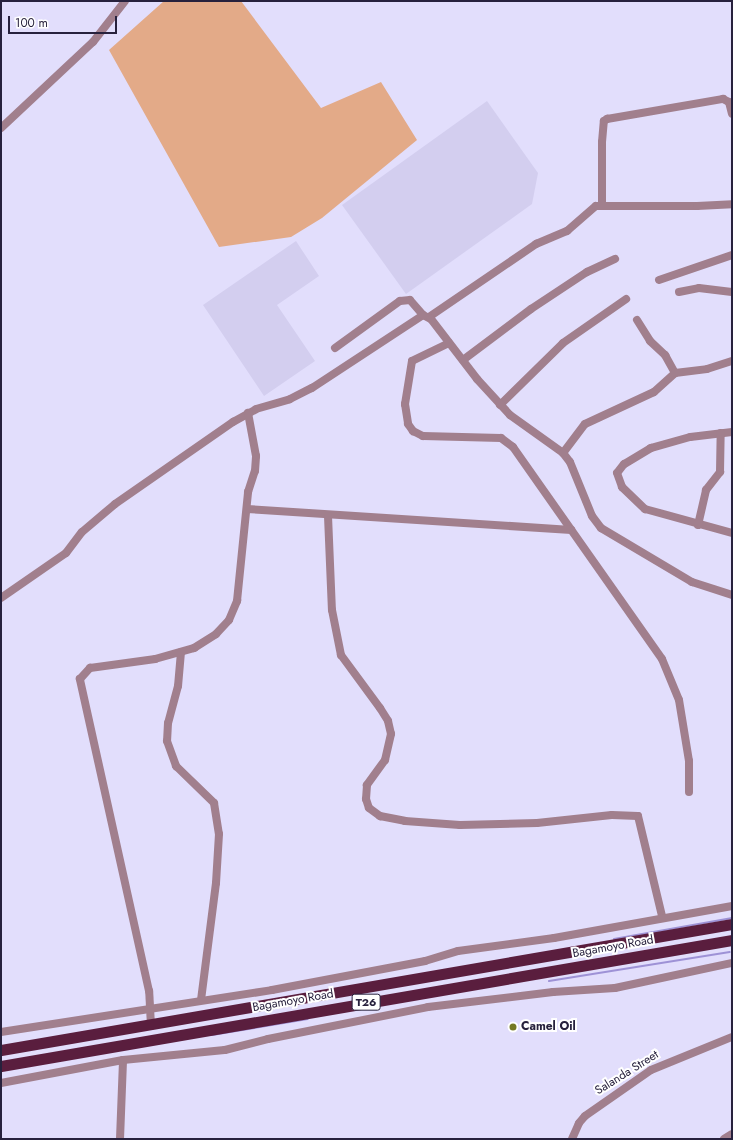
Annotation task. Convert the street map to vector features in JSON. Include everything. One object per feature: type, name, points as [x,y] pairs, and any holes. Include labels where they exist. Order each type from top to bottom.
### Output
[{"type":"highway","name":"Bagamoyo Road","points":[[1,1050],[151,1026],[732,924]]},
{"type":"highway","name":"Bagamoyo Road","points":[[1,1066],[732,940]]},
{"type":"street","points":[[1,128],[88,47],[125,1]]},
{"type":"street","points":[[602,205],[602,142],[604,121],[607,119],[723,99],[729,102],[732,114]]},
{"type":"street","points":[[1,598],[66,553],[82,532],[115,504],[248,413],[290,399],[312,388],[536,244],[567,231],[591,210],[602,205],[697,206],[732,204]]},
{"type":"street","points":[[659,280],[732,255]]},
{"type":"street","points":[[463,360],[531,308],[587,272],[615,259]]},
{"type":"street","points":[[679,292],[699,288],[732,292]]},
{"type":"street","points":[[500,405],[563,343],[626,299]]},
{"type":"street","points":[[335,348],[400,301],[410,300],[426,316],[500,405],[520,423],[563,453],[570,462],[592,516],[601,528],[692,582],[732,595]]},
{"type":"street","points":[[637,320],[650,341],[665,354],[675,373]]},
{"type":"street","points":[[449,343],[412,361],[405,404],[408,424],[413,431],[423,436],[494,438],[506,441],[639,623],[670,676],[679,700],[685,736],[691,777],[689,792]]},
{"type":"street","points":[[563,453],[585,424],[654,392],[675,373],[707,369],[732,361]]},
{"type":"street","points":[[151,1026],[151,1007],[79,683],[82,674],[90,668],[155,659],[194,648],[216,634],[234,612],[243,558],[247,509],[256,456],[248,413]]},
{"type":"street","points":[[732,432],[690,438],[651,448],[624,464],[617,473],[622,487],[645,509],[698,525],[732,533]]},
{"type":"street","points":[[698,525],[706,490],[720,472],[721,433]]},
{"type":"street","points":[[247,509],[328,516],[571,530]]},
{"type":"street","points":[[328,516],[332,610],[341,655],[380,708],[388,721],[391,734],[385,760],[367,785],[366,799],[369,808],[380,816],[405,822],[460,825],[537,823],[612,815],[638,816],[662,916]]},
{"type":"street","points":[[181,652],[178,686],[168,723],[167,741],[176,766],[214,803],[219,834],[216,883],[201,1000]]},
{"type":"street","points":[[1,1032],[151,1007],[272,990],[425,961],[458,951],[554,938],[662,916],[732,906]]},
{"type":"street","points":[[1,1083],[123,1060],[225,1050],[268,1039],[428,1007],[546,992],[615,988],[732,963]]},
{"type":"street","name":"Salanda Street","points":[[572,1139],[579,1123],[595,1107],[651,1070],[732,1037]]},
{"type":"street","points":[[120,1139],[123,1060]]},
{"type":"street","points":[[724,1139],[732,1134]]},
{"type":"shaded area","points":[[164,1],[241,1],[321,108],[381,82],[417,140],[322,218],[291,237],[219,247],[109,50]]},
{"type":"shaded area","points":[[487,101],[538,173],[532,204],[406,294],[342,205]]},
{"type":"shaded area","points":[[296,241],[319,276],[277,305],[315,361],[264,396],[203,305]]},
{"type":"waterway","points":[[614,939],[732,918]]},
{"type":"waterway","points":[[549,981],[730,952]]},
{"type":"waterway","points":[[212,1035],[308,1019]]},
{"type":"place","name":"Camel Oil","points":[[513,1027]]}]
